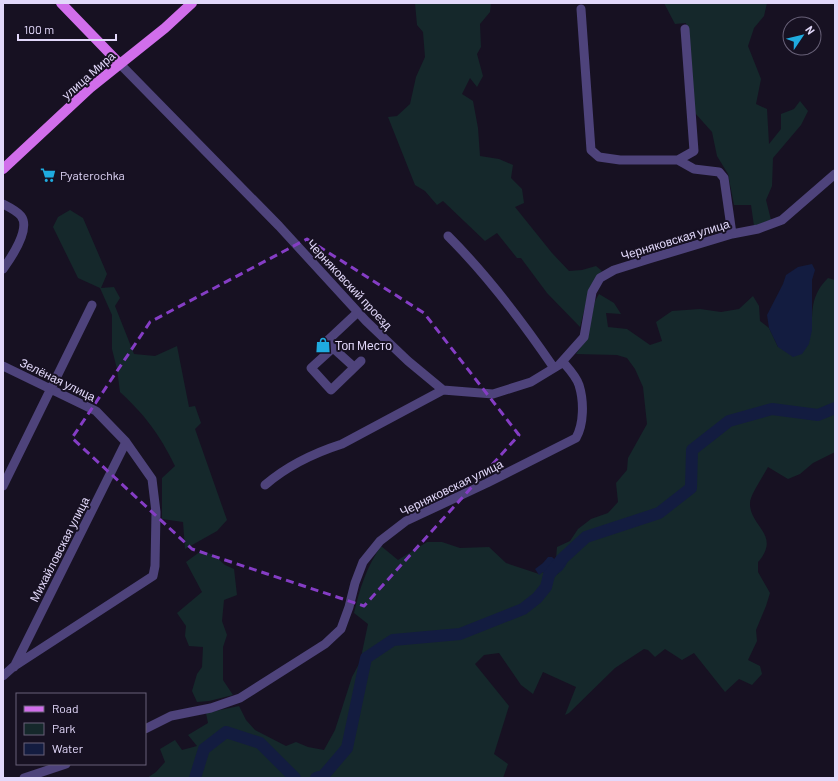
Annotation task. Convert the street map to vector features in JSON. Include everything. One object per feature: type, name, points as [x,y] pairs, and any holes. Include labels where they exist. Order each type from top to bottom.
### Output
[{"type":"main road","points":[[62,3],[119,63]]},
{"type":"main road","name":"улица Мира","points":[[3,169],[90,88],[119,63],[160,33],[192,3]]},
{"type":"street","points":[[581,9],[591,150],[599,157],[620,160],[678,160],[694,151],[685,29]]},
{"type":"street","name":"Черняковский проезд","points":[[119,63],[278,226],[358,312],[408,361],[443,390]]},
{"type":"street","points":[[678,160],[694,169],[719,172],[724,178],[732,234]]},
{"type":"street","name":"Черняковская улица","points":[[443,390],[493,394],[531,382],[563,362],[584,337],[592,292],[600,278],[614,270],[732,234],[758,229],[782,220],[835,174]]},
{"type":"street","points":[[3,204],[21,216],[24,223],[24,231],[3,269]]},
{"type":"street","points":[[448,236],[474,262],[531,335],[554,368]]},
{"type":"street","points":[[3,486],[92,305]]},
{"type":"street","points":[[354,367],[327,341],[358,312]]},
{"type":"street","points":[[333,348],[311,368],[331,390],[361,361]]},
{"type":"street","name":"Черняковская улица","points":[[146,728],[171,716],[211,708],[240,698],[318,648],[341,629],[363,562],[380,541],[406,521],[501,476],[576,438],[581,430],[582,404],[579,384],[572,371],[563,362]]},
{"type":"street","name":"Зелёная улица","points":[[3,366],[52,388],[96,411],[126,442],[152,479],[156,512],[155,566],[153,576],[14,667]]},
{"type":"street","points":[[264,485],[298,462],[324,449],[342,444],[443,390]]},
{"type":"street","name":"Михайловская улица","points":[[14,667],[126,442]]},
{"type":"street","points":[[3,676],[14,667]]},
{"type":"street","points":[[24,778],[63,765]]},
{"type":"highlighted area","points":[[307,239],[424,313],[519,435],[364,606],[192,549],[72,438],[150,322]]},
{"type":"green space","points":[[415,3],[491,3],[490,12],[480,24],[481,47],[477,54],[483,76],[477,87],[470,78],[462,94],[473,101],[478,128],[480,156],[499,159],[513,165],[511,178],[522,189],[524,203],[515,207],[552,253],[569,271],[582,270],[596,266],[602,271],[590,287],[580,327],[547,293],[521,258],[517,258],[497,233],[485,241],[443,201],[437,205],[425,191],[415,185],[388,117],[397,116],[410,104],[416,77],[425,57],[423,32],[417,25]]},
{"type":"green space","points":[[664,3],[767,3],[764,16],[754,28],[748,46],[761,79],[756,104],[767,109],[769,144],[781,129],[781,114],[794,109],[800,101],[808,111],[801,125],[773,158],[772,186],[766,200],[771,220],[754,226],[751,205],[734,205],[728,174],[717,156],[712,132],[695,113],[686,23],[675,24]]},
{"type":"green space","points":[[70,210],[83,218],[107,274],[101,288],[114,287],[120,298],[115,306],[134,354],[155,356],[177,346],[189,407],[195,406],[201,423],[195,429],[227,520],[217,531],[185,549],[183,522],[162,519],[162,478],[175,466],[164,445],[151,426],[120,392],[117,369],[112,349],[112,315],[100,288],[78,278],[53,227],[58,217]]},
{"type":"green space","points":[[828,278],[835,280],[835,452],[813,463],[800,474],[788,479],[768,467],[751,499],[751,511],[763,531],[767,545],[765,553],[758,562],[758,572],[770,593],[756,630],[757,641],[748,660],[760,666],[762,674],[752,685],[739,679],[725,692],[694,653],[682,660],[665,649],[655,657],[648,650],[644,649],[615,668],[569,713],[565,715],[576,687],[543,672],[533,694],[521,685],[499,653],[484,655],[475,664],[509,706],[494,754],[508,764],[503,778],[147,778],[156,772],[165,762],[160,749],[175,740],[182,750],[197,746],[188,735],[208,723],[206,713],[239,706],[246,720],[255,730],[286,746],[296,742],[308,747],[324,750],[335,730],[352,677],[360,662],[368,624],[354,613],[364,578],[371,562],[381,546],[398,560],[427,542],[442,542],[460,548],[489,547],[506,563],[539,574],[543,572],[552,575],[558,574],[560,564],[556,559],[557,547],[570,541],[578,529],[591,519],[608,513],[618,502],[616,483],[627,470],[628,458],[647,424],[643,387],[635,369],[627,358],[617,355],[576,354],[587,338],[595,301],[599,294],[614,303],[621,314],[606,313],[608,327],[627,329],[650,345],[662,341],[656,322],[672,311],[700,309],[721,312],[739,309],[753,296],[759,306],[760,321],[769,328],[778,347],[812,329],[814,302],[819,290]]},
{"type":"green space","points":[[201,551],[214,555],[225,565],[234,569],[237,595],[224,600],[222,621],[227,635],[223,647],[223,680],[233,695],[209,701],[197,702],[192,691],[197,674],[202,667],[203,647],[189,646],[185,636],[186,626],[177,613],[202,592],[186,562]]},
{"type":"water","points":[[812,264],[815,270],[812,280],[812,330],[809,344],[802,354],[793,357],[778,347],[769,328],[767,315],[786,275],[798,267]]},
{"type":"water","points":[[567,553],[570,553],[567,563],[558,574],[548,575],[543,572],[539,575],[535,569],[548,557],[552,557],[560,564]]},
{"type":"waterway","points":[[316,778],[324,775],[347,748],[366,658],[393,640],[460,634],[523,609],[537,598],[546,587],[549,575],[561,560],[586,537],[659,513],[691,488],[692,450],[729,421],[772,409],[818,415],[835,408]]},
{"type":"waterway","points":[[195,778],[204,749],[226,732],[260,743],[295,778]]},
{"type":"place","name":"Pyaterochka","points":[[48,175]]},
{"type":"place","name":"Топ Место","points":[[323,345]]}]
